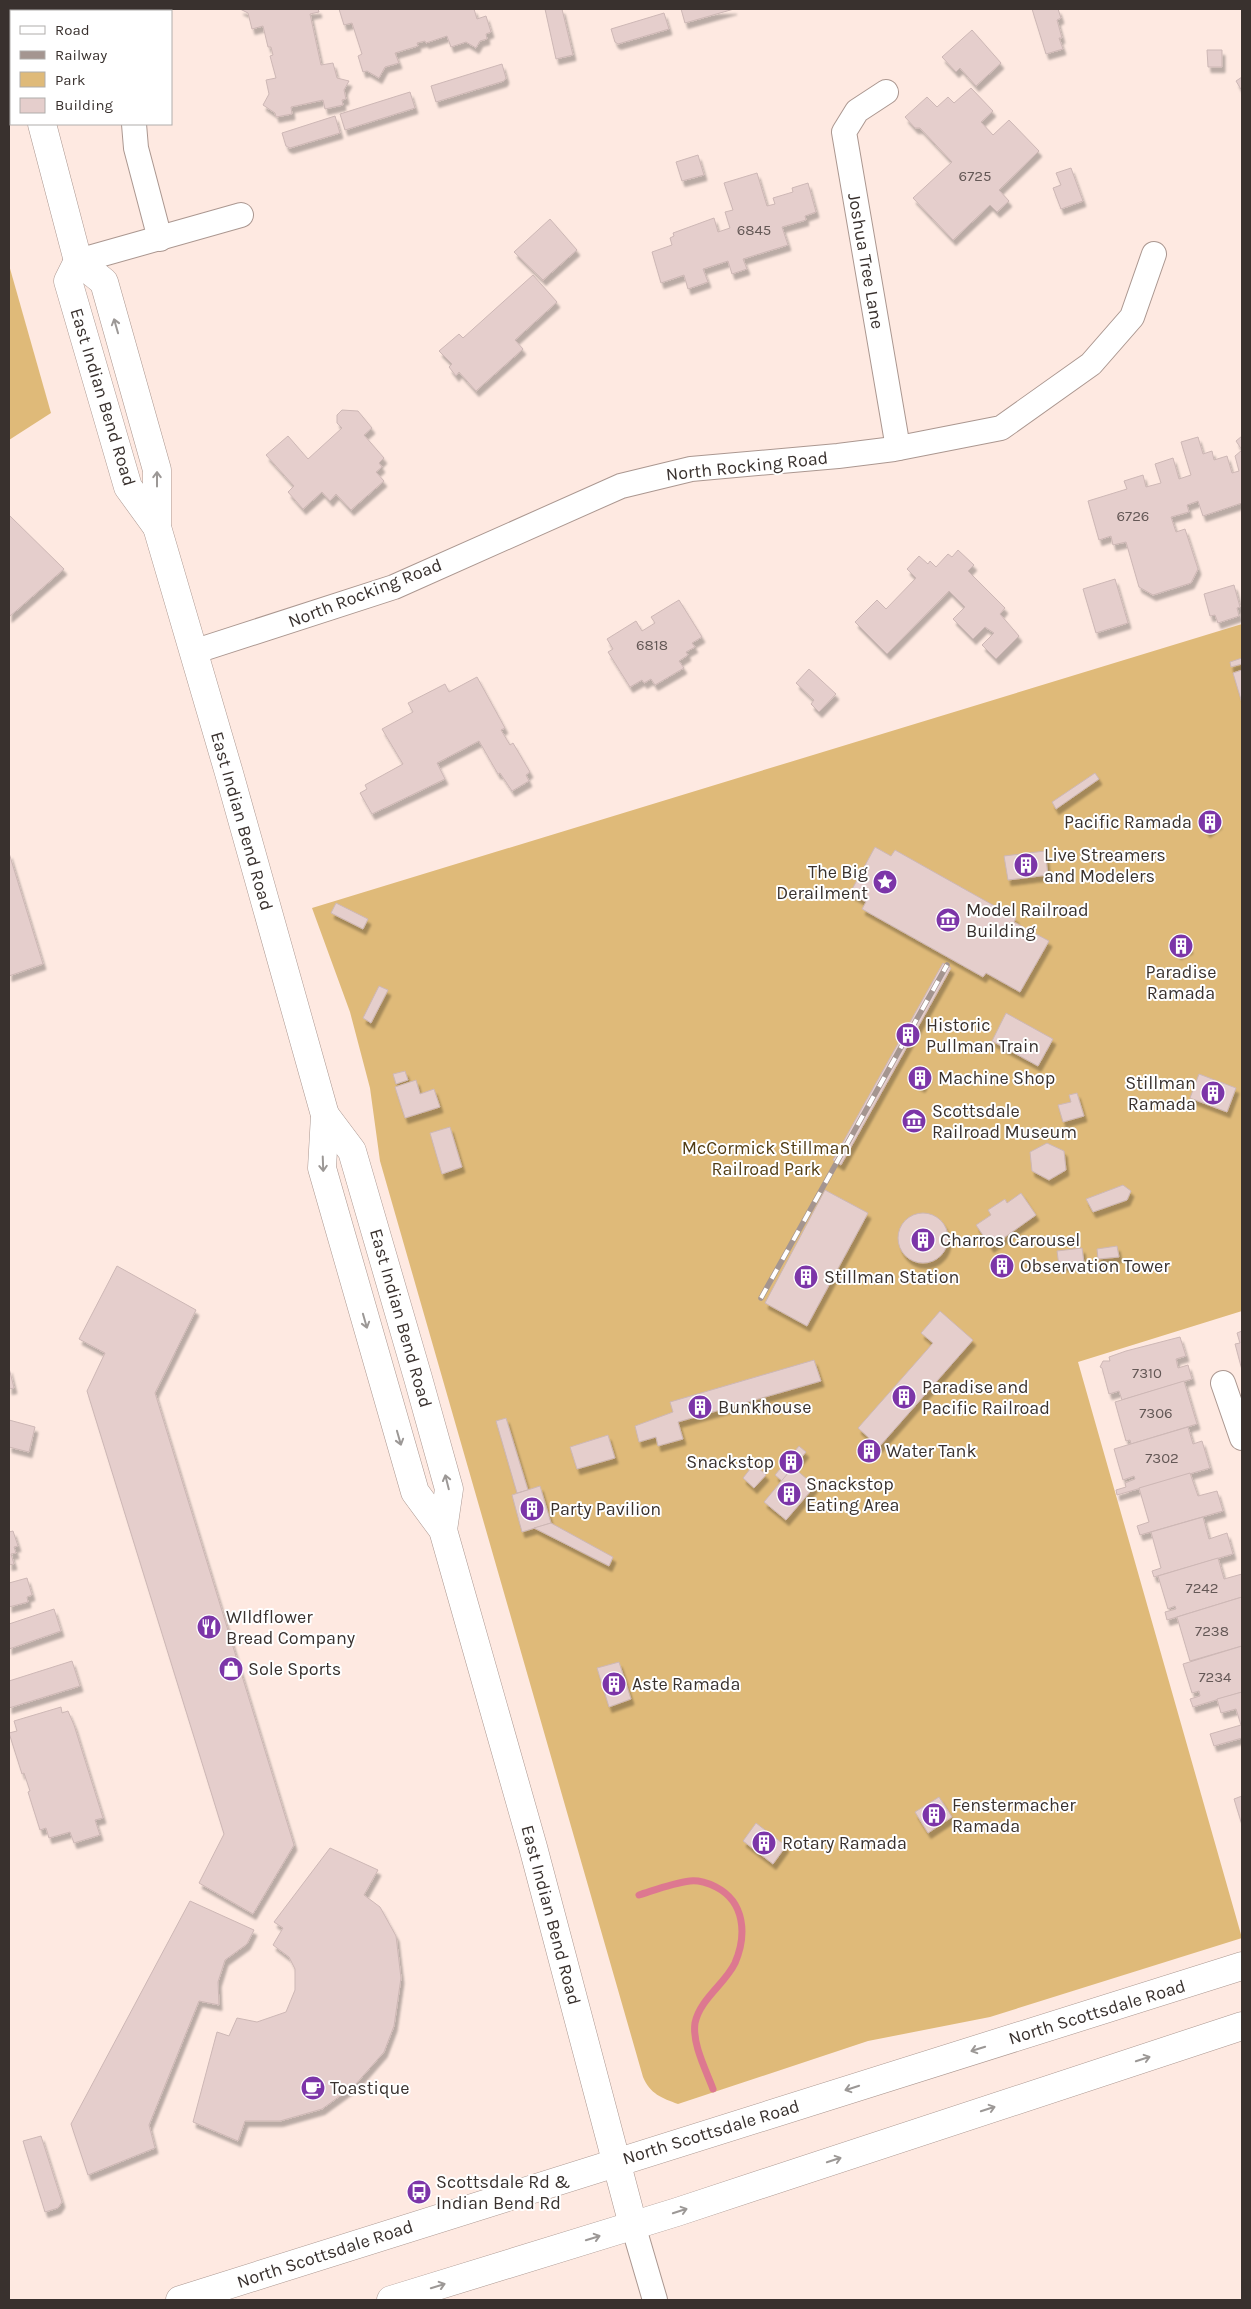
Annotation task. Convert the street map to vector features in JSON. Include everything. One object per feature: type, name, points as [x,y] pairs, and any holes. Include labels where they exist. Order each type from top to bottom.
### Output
[{"type":"main road","points":[[42,125],[78,261]]},
{"type":"main road","name":"East Indian Bend Road","points":[[78,261],[104,282],[158,470],[157,527],[325,1115],[352,1151],[450,1489],[443,1530],[533,1847],[633,2225]]},
{"type":"main road","name":"North Scottsdale Road","points":[[180,2300],[1242,1966]]},
{"type":"main road","points":[[1214,2035],[1242,2017]]},
{"type":"main road","points":[[391,2300],[633,2225],[1242,2026]]},
{"type":"street","name":"Joshua Tree Lane","points":[[886,92],[857,111],[844,132],[898,448]]},
{"type":"street","points":[[134,125],[136,148],[160,239]]},
{"type":"street","points":[[78,261],[241,215]]},
{"type":"street","name":"North Rocking Road","points":[[193,652],[394,586],[621,486],[691,469],[838,456],[898,448],[1001,428],[1092,364],[1132,317],[1154,254]]},
{"type":"street","points":[[1223,1383],[1242,1438]]},
{"type":"street","name":"East Indian Bend Road","points":[[633,2225],[655,2300]]},
{"type":"green space","points":[[9,265],[51,413],[9,440]]},
{"type":"green space","name":"McCormick Stillman Railroad Park","points":[[1242,624],[1242,1311],[1078,1362],[1242,1938],[990,2017],[868,2041],[678,2104],[672,2102],[649,2088],[643,2077],[380,1161],[370,1088],[350,1012],[312,908]]},
{"type":"building","points":[[240,9],[318,9],[319,12],[310,14],[321,65],[333,63],[337,78],[349,81],[344,90],[346,99],[342,100],[343,105],[325,109],[323,100],[291,107],[292,114],[276,117],[275,113],[263,105],[269,94],[266,80],[276,78],[270,56],[273,55],[271,47],[268,47],[263,26],[252,29],[248,13]]},
{"type":"building","points":[[339,9],[474,9],[477,19],[486,16],[491,32],[486,34],[487,39],[480,41],[476,48],[466,42],[451,47],[447,36],[426,43],[425,41],[417,43],[418,46],[395,53],[399,63],[385,67],[379,78],[367,71],[363,72],[358,56],[362,54],[352,23],[344,25]]},
{"type":"building","points":[[545,9],[562,9],[573,55],[556,59]]},
{"type":"building","points":[[681,9],[734,9],[685,23]]},
{"type":"building","points":[[1032,9],[1058,9],[1061,18],[1057,20],[1062,38],[1059,38],[1063,49],[1046,54]]},
{"type":"building","points":[[664,13],[669,29],[618,44],[615,42],[611,29]]},
{"type":"building","points":[[972,30],[1001,63],[976,86],[960,68],[956,72],[942,57]]},
{"type":"building","points":[[1207,50],[1222,50],[1222,67],[1208,67]]},
{"type":"building","points":[[502,64],[506,78],[504,81],[436,102],[431,86]]},
{"type":"building","points":[[1242,77],[1242,91],[1236,81]]},
{"type":"building","points":[[971,88],[993,111],[981,122],[993,135],[1009,120],[1039,151],[999,190],[1009,201],[997,212],[990,205],[953,240],[913,198],[952,162],[920,128],[915,128],[905,117],[927,97],[937,107],[948,97],[954,103]]},
{"type":"building","points":[[410,92],[415,108],[345,130],[340,114]]},
{"type":"building","points":[[335,116],[340,133],[290,148],[286,146],[282,133]]},
{"type":"building","points":[[698,155],[704,175],[682,181],[676,162]]},
{"type":"building","points":[[1071,168],[1083,201],[1061,209],[1053,188],[1061,185],[1056,173]]},
{"type":"building","points":[[757,173],[767,206],[775,204],[773,198],[793,192],[792,188],[808,183],[816,212],[805,216],[806,220],[782,227],[788,245],[743,259],[747,269],[732,274],[728,261],[703,269],[708,282],[688,289],[684,275],[661,283],[652,252],[672,245],[670,238],[674,236],[673,233],[714,218],[718,232],[730,228],[725,212],[733,210],[724,183]]},
{"type":"building","points":[[550,219],[577,250],[543,280],[514,252]]},
{"type":"building","points":[[533,275],[557,302],[515,340],[523,349],[476,391],[459,372],[456,376],[449,367],[452,364],[439,351],[459,334],[463,338]]},
{"type":"building","points":[[342,410],[358,411],[372,428],[364,435],[384,458],[379,463],[382,467],[376,472],[384,481],[351,510],[336,494],[330,501],[322,492],[303,509],[288,492],[294,486],[266,455],[288,436],[308,459],[342,428],[337,423],[337,415]]},
{"type":"building","points":[[1242,436],[1242,450],[1236,441]]},
{"type":"building","points":[[1198,437],[1203,454],[1212,451],[1214,460],[1227,456],[1232,473],[1239,471],[1235,456],[1242,450],[1242,503],[1203,516],[1198,501],[1187,505],[1189,512],[1171,517],[1176,532],[1185,529],[1198,569],[1191,583],[1153,595],[1139,587],[1126,542],[1113,545],[1111,536],[1099,540],[1088,501],[1127,489],[1124,481],[1143,475],[1146,487],[1161,483],[1155,464],[1173,458],[1179,479],[1191,475],[1181,442]]},
{"type":"building","points":[[9,515],[64,569],[9,617]]},
{"type":"building","points":[[958,550],[974,565],[968,571],[1005,608],[1000,614],[1019,636],[996,659],[982,645],[994,633],[985,627],[973,639],[953,619],[965,607],[949,591],[887,654],[855,622],[877,600],[886,609],[916,578],[907,569],[919,556],[928,564],[930,561],[936,567],[948,554],[952,557]]},
{"type":"building","points":[[1115,579],[1128,623],[1096,633],[1083,589]]},
{"type":"building","points":[[1234,585],[1240,607],[1237,608],[1239,616],[1218,623],[1215,615],[1210,616],[1204,594]]},
{"type":"building","points":[[679,600],[702,637],[692,643],[695,647],[686,652],[688,655],[679,661],[684,668],[655,685],[651,679],[644,683],[642,680],[630,687],[608,652],[613,649],[607,639],[636,621],[642,631],[655,623],[651,617]]},
{"type":"building","points":[[1242,658],[1242,664],[1231,667],[1230,662]]},
{"type":"building","points":[[809,669],[836,694],[819,712],[811,704],[814,700],[796,683]]},
{"type":"building","points":[[1242,670],[1242,703],[1233,673]]},
{"type":"building","points":[[477,677],[505,728],[501,730],[510,745],[513,743],[530,772],[526,775],[529,781],[512,791],[500,773],[498,774],[479,741],[437,763],[445,779],[372,814],[360,793],[367,789],[365,785],[403,764],[382,729],[413,712],[408,703],[445,684],[449,692]]},
{"type":"building","points":[[1095,773],[1099,779],[1056,809],[1052,802]]},
{"type":"building","name":"Pacific Ramada","points":[[1211,812],[1219,823],[1207,832],[1200,821]]},
{"type":"building","name":"Model Railroad Building","points":[[875,847],[891,856],[895,850],[1016,918],[1014,922],[1049,941],[1020,992],[986,973],[983,977],[862,909],[866,902],[850,893]]},
{"type":"building","name":"Live Streamers and Modelers","points":[[1045,851],[1048,875],[1008,880],[1004,856]]},
{"type":"building","points":[[9,853],[43,964],[9,976]]},
{"type":"building","points":[[336,903],[368,919],[363,929],[331,913]]},
{"type":"building","name":"Paradise Ramada","points":[[1183,937],[1190,948],[1178,954],[1172,944]]},
{"type":"building","name":"Historic Pullman Train","points":[[943,963],[951,968],[841,1165],[833,1160]]},
{"type":"building","points":[[379,986],[388,990],[371,1023],[363,1018]]},
{"type":"building","points":[[1006,1013],[1053,1039],[1038,1066],[992,1041]]},
{"type":"building","name":"Machine Shop","points":[[917,1068],[929,1074],[922,1087],[911,1081]]},
{"type":"building","points":[[405,1071],[408,1080],[396,1084],[393,1074]]},
{"type":"building","name":"Stillman Ramada","points":[[1199,1074],[1236,1088],[1227,1112],[1190,1098]]},
{"type":"building","points":[[416,1080],[420,1094],[434,1089],[440,1107],[405,1118],[395,1087]]},
{"type":"building","points":[[1077,1093],[1084,1116],[1063,1122],[1058,1105],[1071,1102],[1069,1095]]},
{"type":"building","points":[[450,1127],[462,1167],[442,1174],[430,1133]]},
{"type":"building","points":[[1047,1143],[1064,1151],[1066,1170],[1049,1180],[1032,1171],[1030,1152]]},
{"type":"building","points":[[1123,1185],[1131,1191],[1127,1200],[1093,1212],[1086,1199]]},
{"type":"building","name":"Stillman Station","points":[[825,1190],[868,1213],[807,1326],[765,1303]]},
{"type":"building","points":[[1021,1193],[1036,1215],[991,1247],[976,1225],[991,1215],[988,1210],[1005,1199],[1007,1203]]},
{"type":"building","name":"Charros Carousel","points":[[923,1213],[933,1215],[941,1220],[946,1228],[948,1238],[946,1248],[941,1256],[933,1261],[923,1263],[913,1261],[905,1256],[900,1248],[898,1238],[900,1228],[905,1220],[913,1215]]},
{"type":"building","points":[[1117,1246],[1119,1257],[1098,1259],[1097,1249]]},
{"type":"building","points":[[1082,1248],[1084,1263],[1059,1266],[1057,1251]]},
{"type":"building","name":"Observation Tower","points":[[1001,1255],[1009,1262],[1002,1270],[994,1262]]},
{"type":"building","points":[[117,1266],[196,1310],[155,1393],[294,1845],[253,1914],[199,1883],[224,1834],[87,1391],[105,1353],[79,1339]]},
{"type":"building","name":"Paradise and Pacific Railroad","points":[[940,1311],[973,1340],[879,1447],[858,1428],[933,1343],[921,1333]]},
{"type":"building","points":[[1242,1331],[1242,1370],[1235,1344],[1240,1343],[1237,1333]]},
{"type":"building","points":[[1180,1337],[1186,1356],[1176,1359],[1178,1368],[1188,1365],[1192,1379],[1122,1400],[1119,1391],[1109,1394],[1102,1368],[1100,1367],[1103,1361],[1110,1361],[1109,1357],[1126,1351]]},
{"type":"building","name":"Bunkhouse","points":[[814,1360],[821,1381],[678,1422],[683,1439],[658,1446],[656,1437],[639,1442],[635,1426],[673,1412],[670,1402]]},
{"type":"building","points":[[9,1368],[14,1388],[9,1389]]},
{"type":"building","points":[[1184,1381],[1197,1424],[1131,1444],[1130,1440],[1126,1441],[1115,1402]]},
{"type":"building","points":[[506,1418],[528,1490],[517,1493],[496,1421]]},
{"type":"building","points":[[9,1420],[35,1427],[29,1452],[9,1447]]},
{"type":"building","points":[[1188,1427],[1193,1444],[1202,1441],[1210,1468],[1117,1495],[1116,1490],[1126,1487],[1125,1483],[1135,1479],[1134,1476],[1123,1480],[1114,1449]]},
{"type":"building","points":[[608,1435],[615,1458],[577,1469],[570,1447]]},
{"type":"building","name":"Snackstop","points":[[799,1446],[806,1452],[782,1481],[775,1475]]},
{"type":"building","name":"Water Tank","points":[[869,1446],[874,1451],[869,1456],[864,1451]]},
{"type":"building","points":[[754,1464],[766,1475],[754,1488],[743,1478]]},
{"type":"building","name":"Snackstop Eating Area","points":[[793,1467],[815,1486],[786,1520],[764,1502]]},
{"type":"building","points":[[1190,1473],[1198,1496],[1217,1491],[1223,1511],[1140,1535],[1137,1526],[1149,1522],[1139,1488]]},
{"type":"building","name":"Party Pavilion","points":[[540,1486],[551,1523],[522,1532],[512,1495]]},
{"type":"building","points":[[1203,1517],[1209,1539],[1227,1533],[1233,1554],[1154,1577],[1152,1571],[1161,1568],[1151,1532]]},
{"type":"building","points":[[551,1523],[613,1557],[609,1566],[534,1528]]},
{"type":"building","points":[[13,1531],[18,1546],[14,1547],[16,1553],[11,1554],[14,1564],[9,1565],[9,1532]]},
{"type":"building","points":[[1218,1558],[1224,1579],[1242,1574],[1242,1597],[1167,1620],[1165,1612],[1176,1609],[1175,1606],[1168,1609],[1158,1576]]},
{"type":"building","points":[[27,1578],[32,1595],[27,1597],[28,1602],[9,1607],[9,1583]]},
{"type":"building","points":[[1242,1597],[1242,1646],[1190,1661],[1177,1617]]},
{"type":"building","points":[[54,1609],[61,1631],[9,1649],[9,1624]]},
{"type":"building","points":[[1242,1646],[1242,1692],[1193,1707],[1190,1699],[1200,1696],[1199,1691],[1192,1693],[1183,1664]]},
{"type":"building","points":[[72,1661],[80,1686],[9,1708],[9,1681]]},
{"type":"building","name":"Aste Ramada","points":[[619,1662],[631,1699],[609,1707],[597,1668]]},
{"type":"building","points":[[1242,1692],[1242,1738],[1214,1746],[1210,1734],[1241,1725],[1236,1709],[1221,1713],[1217,1699]]},
{"type":"building","points":[[61,1707],[62,1713],[68,1711],[74,1725],[103,1818],[95,1820],[100,1835],[74,1843],[70,1832],[49,1838],[46,1828],[40,1830],[28,1792],[30,1791],[24,1773],[22,1774],[9,1733],[17,1731],[14,1721]]},
{"type":"building","points":[[1242,1796],[1242,1825],[1234,1799]]},
{"type":"building","name":"Fenstermacher Ramada","points":[[939,1797],[952,1817],[928,1833],[915,1812]]},
{"type":"building","name":"Rotary Ramada","points":[[756,1823],[786,1846],[773,1864],[743,1841]]},
{"type":"building","points":[[330,1848],[378,1870],[364,1895],[380,1907],[396,1936],[401,1978],[394,2026],[384,2052],[355,2085],[322,2109],[280,2121],[245,2121],[238,2141],[193,2122],[217,2032],[229,2036],[237,2018],[257,2022],[286,2012],[295,1990],[295,1969],[289,1957],[273,1945],[283,1928],[274,1922]]},
{"type":"building","points":[[190,1901],[254,1930],[247,1944],[225,1960],[218,1982],[219,2005],[199,2001],[149,2125],[155,2148],[88,2175],[71,2124]]},
{"type":"building","points":[[41,2136],[62,2202],[58,2208],[45,2212],[23,2141]]},
{"type":"waterway","points":[[639,1895],[677,1883],[700,1881],[726,1893],[738,1910],[742,1931],[739,1952],[735,1963],[731,1971],[702,2006],[695,2023],[698,2048],[713,2089]]},
{"type":"railway","points":[[761,1298],[947,965]]},
{"type":"place","name":"Pacific Ramada","points":[[1210,822]]},
{"type":"place","name":"Live Streamers and Modelers","points":[[1026,865]]},
{"type":"place","name":"The Big Derailment","points":[[885,882]]},
{"type":"place","name":"Model Railroad Building","points":[[948,920]]},
{"type":"place","name":"Paradise Ramada","points":[[1181,946]]},
{"type":"place","name":"Historic Pullman Train","points":[[908,1035]]},
{"type":"place","name":"Machine Shop","points":[[920,1078]]},
{"type":"place","name":"Stillman Ramada","points":[[1213,1093]]},
{"type":"place","name":"Scottsdale Railroad Museum","points":[[914,1121]]},
{"type":"place","name":"Charros Carousel","points":[[923,1240]]},
{"type":"place","name":"Observation Tower","points":[[1002,1266]]},
{"type":"place","name":"Stillman Station","points":[[806,1277]]},
{"type":"place","name":"Paradise and Pacific Railroad","points":[[904,1397]]},
{"type":"place","name":"Bunkhouse","points":[[700,1407]]},
{"type":"place","name":"Water Tank","points":[[869,1451]]},
{"type":"place","name":"Snackstop","points":[[791,1462]]},
{"type":"place","name":"Snackstop Eating Area","points":[[789,1494]]},
{"type":"place","name":"Party Pavilion","points":[[532,1509]]},
{"type":"place","name":"WIldflower Bread Company","points":[[209,1627]]},
{"type":"place","name":"Sole Sports","points":[[231,1669]]},
{"type":"place","name":"Aste Ramada","points":[[614,1684]]},
{"type":"place","name":"Fenstermacher Ramada","points":[[934,1815]]},
{"type":"place","name":"Rotary Ramada","points":[[764,1843]]},
{"type":"place","name":"Toastique","points":[[313,2088]]},
{"type":"place","name":"Scottsdale Rd & Indian Bend Rd","points":[[419,2192]]}]
